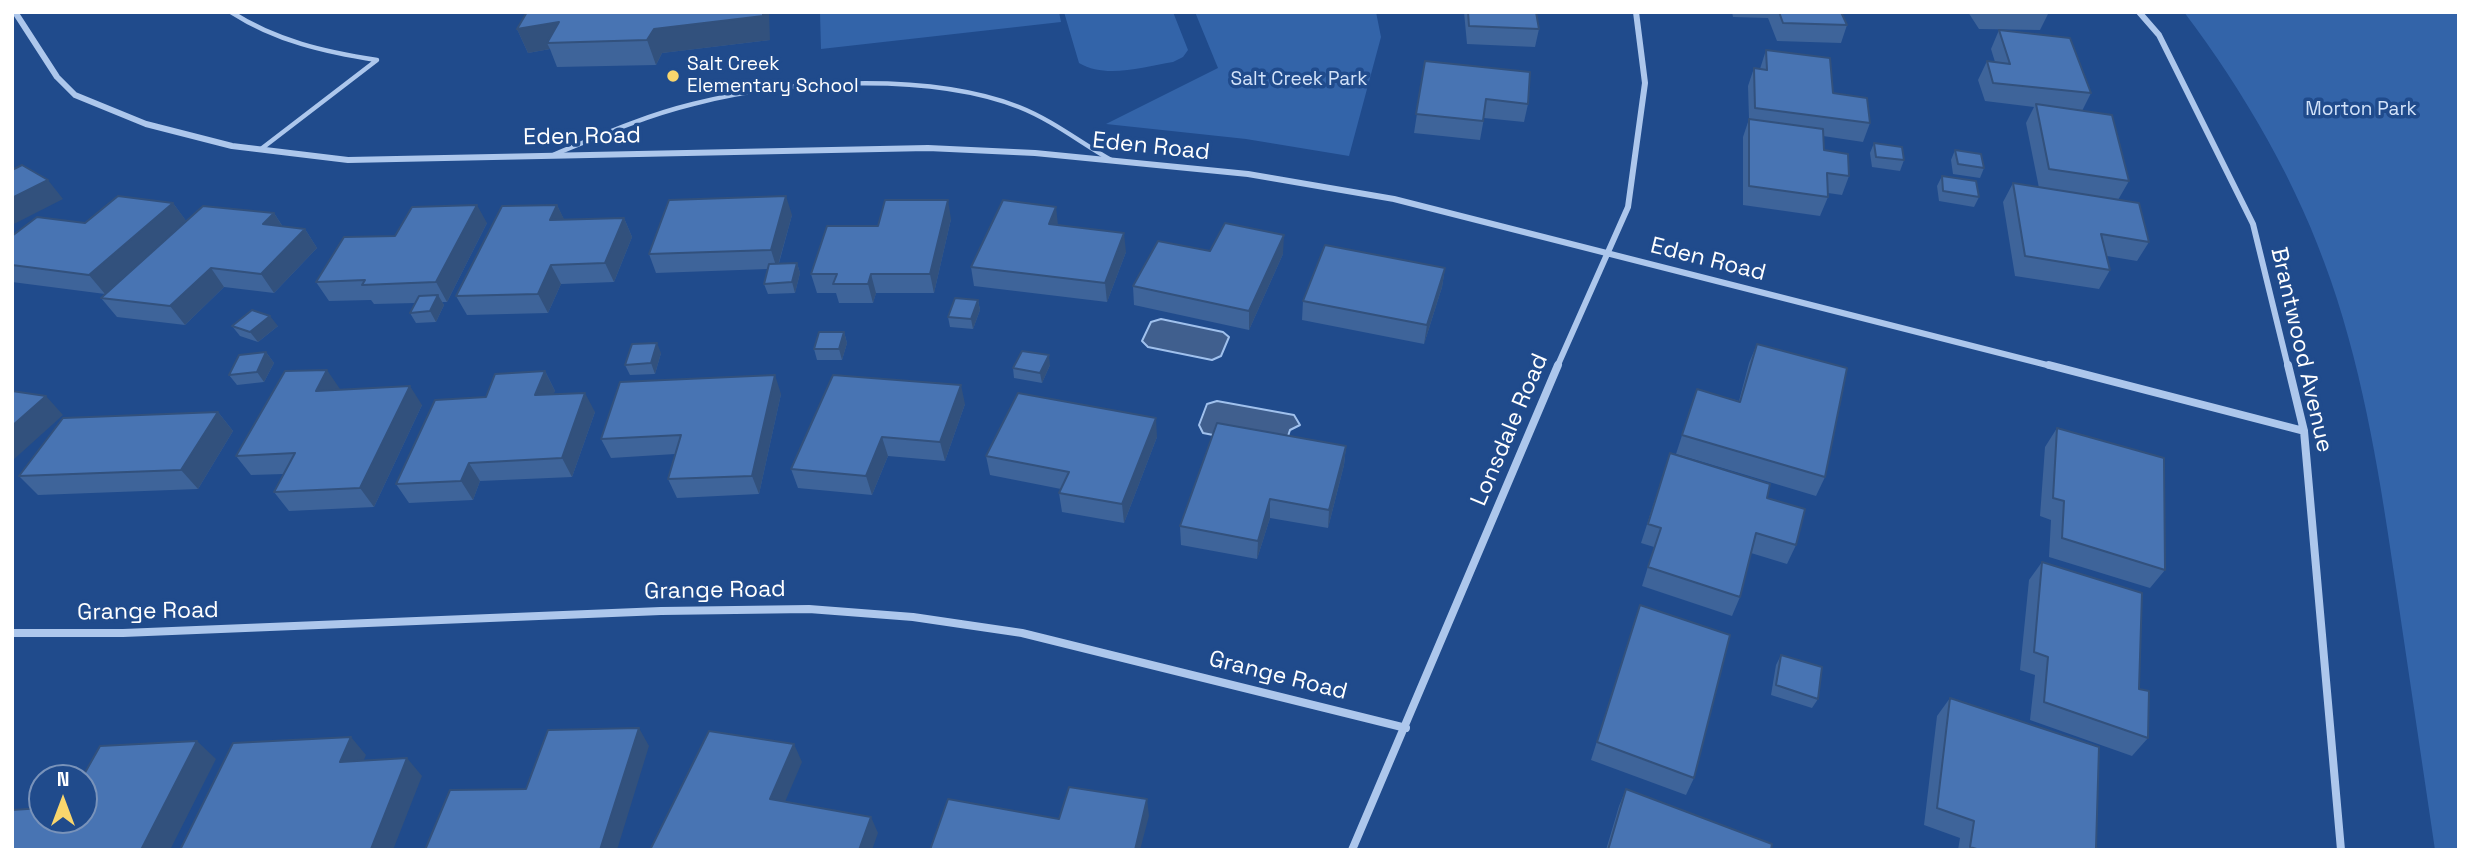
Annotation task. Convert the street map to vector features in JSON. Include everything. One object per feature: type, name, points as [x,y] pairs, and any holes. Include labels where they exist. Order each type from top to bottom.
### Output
[{"type":"street","name":"Eden Road","points":[[15,12],[69,91],[102,108],[151,127],[213,143],[310,158],[348,160],[928,148],[1035,153],[1248,174],[1394,200],[2304,431]]},
{"type":"street","name":"Lonsdale Road","points":[[1352,850],[1628,206],[1645,83],[1636,12]]},
{"type":"street","name":"Brantwood Avenue","points":[[2139,12],[2159,35],[2253,225],[2304,431],[2341,850]]},
{"type":"street","name":"Grange Road","points":[[12,633],[123,634],[661,611],[808,609],[913,617],[1022,633],[1406,728]]},
{"type":"lane","points":[[231,12],[268,34],[300,45],[377,60],[261,149]]},
{"type":"lane","points":[[553,155],[629,123],[713,99],[799,88],[877,85],[954,91],[1019,107],[1111,160]]},
{"type":"green space","points":[[820,12],[1059,12],[1061,22],[821,49]]},
{"type":"green space","points":[[1064,12],[1173,12],[1188,50],[1183,57],[1173,62],[1137,69],[1112,71],[1090,68],[1079,63]]},
{"type":"green space","name":"Salt Creek Park","points":[[1195,12],[1376,12],[1381,37],[1349,156],[1246,139],[1106,124],[1218,68]]},
{"type":"green space","name":"Morton Park","points":[[2184,12],[2459,12],[2459,850],[2435,850],[2378,471],[2363,394],[2331,281],[2303,209],[2268,140],[2228,75]]},
{"type":"shaded area","points":[[1161,319],[1223,332],[1229,337],[1221,356],[1212,360],[1148,347],[1142,341],[1151,322]]},
{"type":"shaded area","points":[[1217,401],[1294,415],[1300,425],[1290,430],[1286,442],[1274,447],[1203,433],[1199,425],[1207,404]]},
{"type":"building","points":[[527,12],[763,12],[763,16],[654,29],[647,40],[547,43],[559,22],[517,29]]},
{"type":"building","points":[[1468,12],[1536,12],[1539,29],[1469,26]]},
{"type":"building","points":[[1779,12],[1841,12],[1847,25],[1783,23]]},
{"type":"building","points":[[1999,30],[2070,38],[2091,93],[1993,83],[1987,61],[2010,64]]},
{"type":"building","points":[[1766,50],[1830,58],[1833,93],[1867,98],[1870,123],[1755,108],[1754,68],[1767,70]]},
{"type":"building","points":[[1425,61],[1530,72],[1528,104],[1486,99],[1483,121],[1416,114]]},
{"type":"building","points":[[2036,104],[2112,115],[2129,181],[2049,169]]},
{"type":"building","points":[[1749,119],[1823,129],[1824,150],[1848,154],[1849,176],[1827,173],[1828,197],[1749,186]]},
{"type":"building","points":[[1874,143],[1902,147],[1904,160],[1876,157]]},
{"type":"building","points":[[1955,150],[1981,154],[1984,168],[1958,164]]},
{"type":"building","points":[[22,165],[48,180],[12,198],[12,170]]},
{"type":"building","points":[[1942,176],[1976,181],[1979,197],[1943,191]]},
{"type":"building","points":[[2013,183],[2139,203],[2149,242],[2101,234],[2110,270],[2025,256]]},
{"type":"building","points":[[118,196],[173,203],[89,275],[12,265],[12,236],[37,217],[85,223]]},
{"type":"building","points":[[786,196],[771,250],[649,254],[669,200]]},
{"type":"building","points":[[885,200],[948,200],[930,274],[871,274],[868,284],[833,284],[837,274],[811,274],[827,226],[878,226]]},
{"type":"building","points":[[1003,200],[1056,207],[1049,224],[1124,233],[1105,283],[971,267]]},
{"type":"building","points":[[477,205],[436,282],[362,285],[365,280],[316,282],[344,237],[395,236],[412,207]]},
{"type":"building","points":[[557,205],[550,220],[624,218],[605,263],[551,265],[538,294],[456,296],[502,206]]},
{"type":"building","points":[[203,206],[274,213],[263,224],[305,229],[261,274],[211,268],[170,306],[101,298]]},
{"type":"building","points":[[1225,223],[1284,235],[1249,311],[1133,286],[1158,241],[1210,251]]},
{"type":"building","points":[[1325,245],[1445,268],[1427,325],[1303,301]]},
{"type":"building","points":[[797,263],[792,282],[764,284],[769,264]]},
{"type":"building","points":[[438,295],[430,311],[410,313],[419,296]]},
{"type":"building","points":[[955,298],[978,300],[971,319],[948,317]]},
{"type":"building","points":[[252,310],[270,316],[250,332],[232,326]]},
{"type":"building","points":[[819,332],[844,332],[839,349],[814,349]]},
{"type":"building","points":[[657,343],[651,363],[625,365],[632,344]]},
{"type":"building","points":[[1757,344],[1847,368],[1825,477],[1682,435],[1697,389],[1740,402]]},
{"type":"building","points":[[1022,351],[1049,355],[1040,373],[1013,368]]},
{"type":"building","points":[[266,352],[257,372],[229,375],[239,355]]},
{"type":"building","points":[[327,370],[316,391],[410,386],[360,488],[274,492],[295,453],[236,456],[285,371]]},
{"type":"building","points":[[545,371],[535,395],[585,393],[562,458],[469,463],[461,481],[396,484],[435,400],[486,397],[495,374]]},
{"type":"building","points":[[775,375],[752,476],[668,479],[681,435],[601,439],[620,382]]},
{"type":"building","points":[[833,375],[961,385],[940,442],[882,437],[866,476],[791,469]]},
{"type":"building","points":[[12,391],[46,396],[12,426]]},
{"type":"building","points":[[1018,393],[1156,418],[1122,504],[1059,493],[1069,472],[986,456]]},
{"type":"building","points":[[218,412],[181,470],[19,476],[63,418]]},
{"type":"building","points":[[1217,423],[1346,446],[1329,510],[1270,499],[1258,541],[1180,526]]},
{"type":"building","points":[[2057,428],[2164,458],[2165,570],[2062,538],[2064,501],[2053,498]]},
{"type":"building","points":[[1670,453],[1770,484],[1767,498],[1805,509],[1796,545],[1756,533],[1740,597],[1648,567],[1661,528],[1648,524]]},
{"type":"building","points":[[2042,562],[2142,593],[2139,689],[2149,691],[2148,738],[2044,702],[2048,657],[2034,652]]},
{"type":"building","points":[[1640,605],[1730,635],[1694,778],[1597,742]]},
{"type":"building","points":[[1781,655],[1822,667],[1818,699],[1776,685]]},
{"type":"building","points":[[1950,698],[2099,747],[2096,848],[2102,850],[1980,850],[1970,847],[1974,821],[1937,808]]},
{"type":"building","points":[[639,728],[600,850],[425,850],[450,790],[526,789],[548,730]]},
{"type":"building","points":[[709,731],[794,744],[770,799],[871,817],[859,850],[650,850]]},
{"type":"building","points":[[351,737],[340,762],[407,758],[371,849],[180,850],[233,743]]},
{"type":"building","points":[[197,741],[141,850],[12,850],[12,810],[28,809],[28,834],[98,834],[98,764],[90,764],[100,746]]},
{"type":"building","points":[[1069,787],[1147,799],[1135,850],[930,850],[948,799],[1059,819]]},
{"type":"building","points":[[1626,789],[1772,844],[1771,850],[1608,850]]},
{"type":"place","name":"Salt Creek Elementary School","points":[[673,76]]}]
